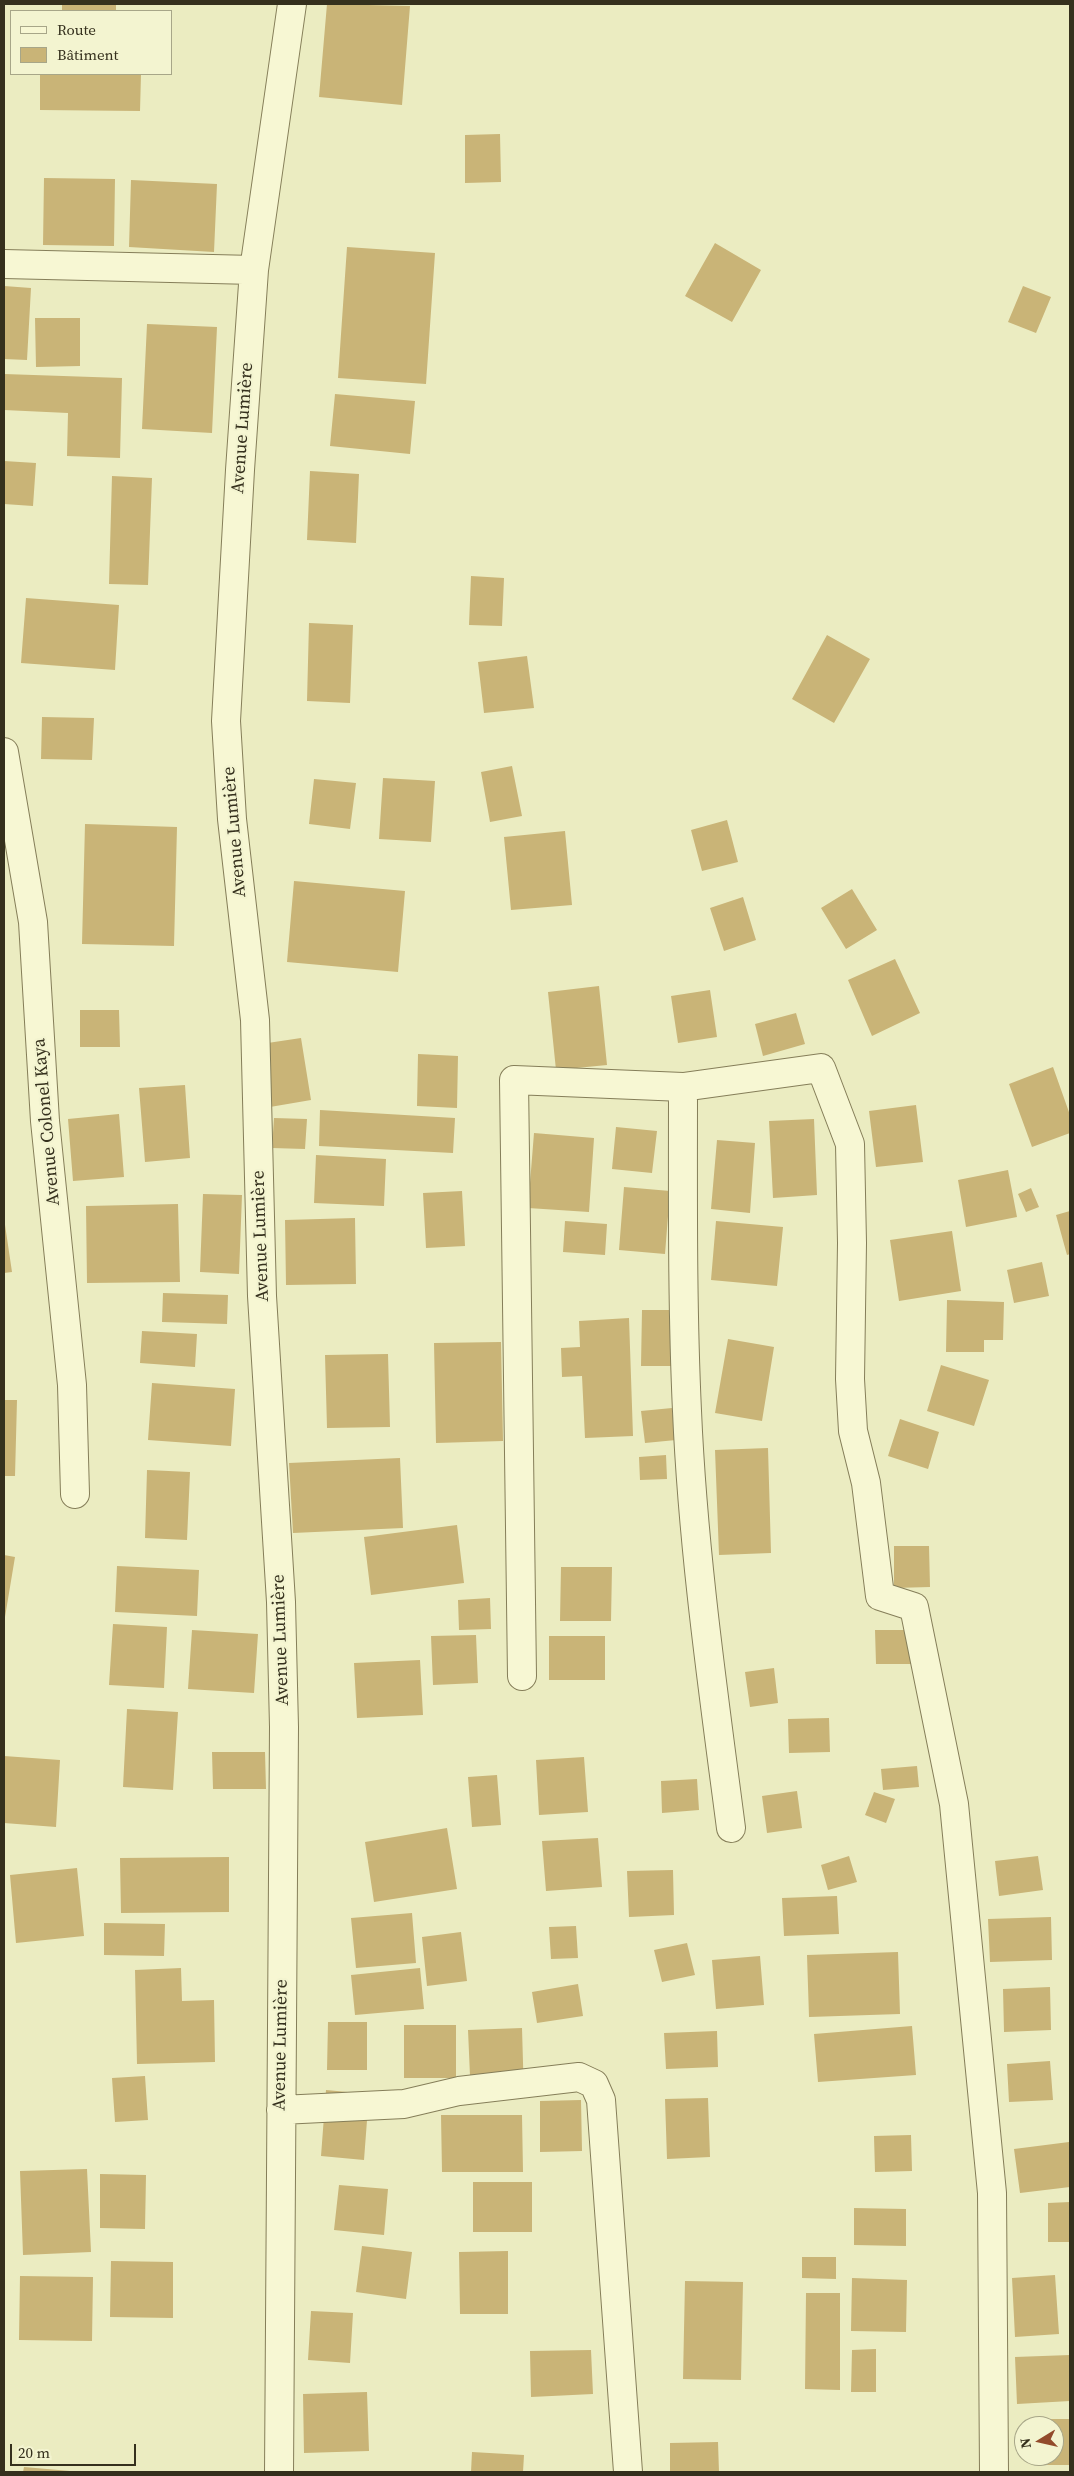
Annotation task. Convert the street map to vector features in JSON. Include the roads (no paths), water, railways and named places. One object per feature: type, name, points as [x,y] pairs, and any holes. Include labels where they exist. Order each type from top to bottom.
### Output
[{"type":"street","name":"Avenue Lumière","points":[[279,2472],[284,1727],[281,1602],[262,1296],[255,1020],[232,819],[226,721],[240,470],[254,270],[292,4]]},
{"type":"street","points":[[4,264],[254,270]]},
{"type":"street","name":"Avenue Colonel Kaya","points":[[4,752],[33,922],[45,1121],[72,1385],[75,1494]]},
{"type":"street","points":[[522,1676],[514,1080],[683,1087],[821,1068],[850,1144],[852,1242],[850,1379],[853,1431],[866,1483],[880,1596],[914,1607],[954,1804],[992,2193],[994,2472]]},
{"type":"street","points":[[683,1087],[684,1306],[687,1413],[704,1620],[731,1828]]},
{"type":"street","points":[[281,2110],[404,2104],[459,2091],[579,2077],[594,2084],[601,2100],[628,2472]]}]
